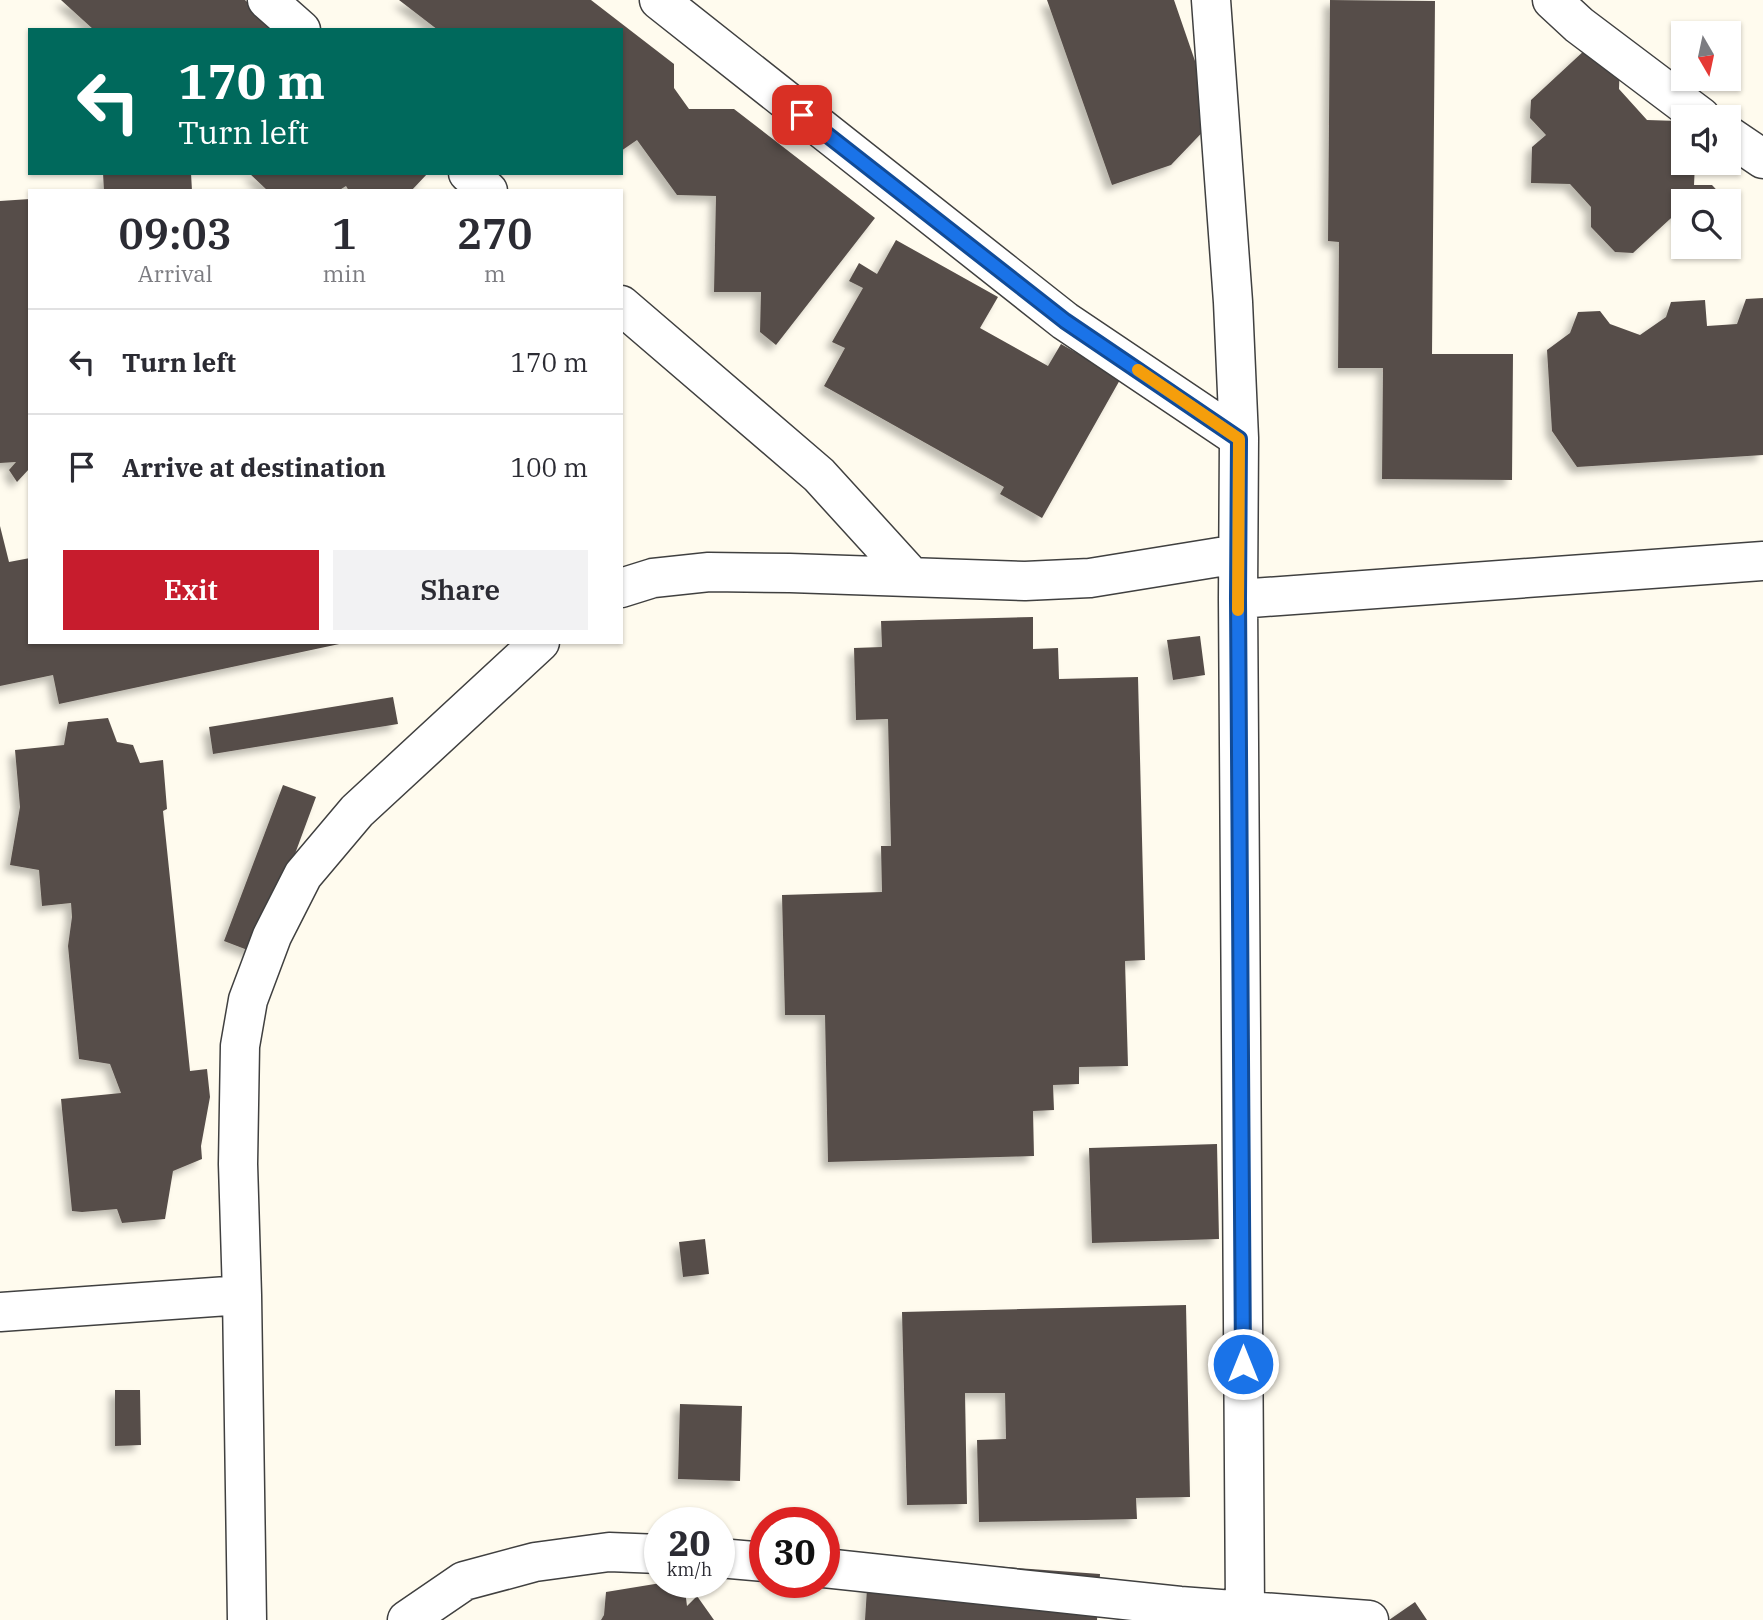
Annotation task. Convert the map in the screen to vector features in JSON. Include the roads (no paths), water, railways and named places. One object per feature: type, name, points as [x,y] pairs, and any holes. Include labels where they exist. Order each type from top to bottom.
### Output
[{"type":"street","points":[[267,0],[299,28]]},
{"type":"street","points":[[659,0],[1065,321],[1239,439]]},
{"type":"street","points":[[1211,0],[1233,302],[1239,439],[1245,1610]]},
{"type":"street","points":[[1552,0],[1579,25],[1685,105]]},
{"type":"street","points":[[1741,144],[1763,159]]},
{"type":"street","points":[[470,175],[486,189]]},
{"type":"street","points":[[623,307],[819,475],[911,576]]},
{"type":"street","points":[[623,587],[653,578],[709,572],[1025,581],[1090,578],[1238,554]]},
{"type":"street","points":[[1238,599],[1763,561]]},
{"type":"street","points":[[247,1620],[238,1164],[240,1046],[248,1000],[272,936],[303,875],[358,811],[538,644]]},
{"type":"street","points":[[0,1312],[242,1295]]},
{"type":"street","points":[[407,1620],[464,1581],[535,1562],[609,1552],[644,1553]]},
{"type":"street","points":[[840,1570],[1180,1606],[1369,1620]]}]
